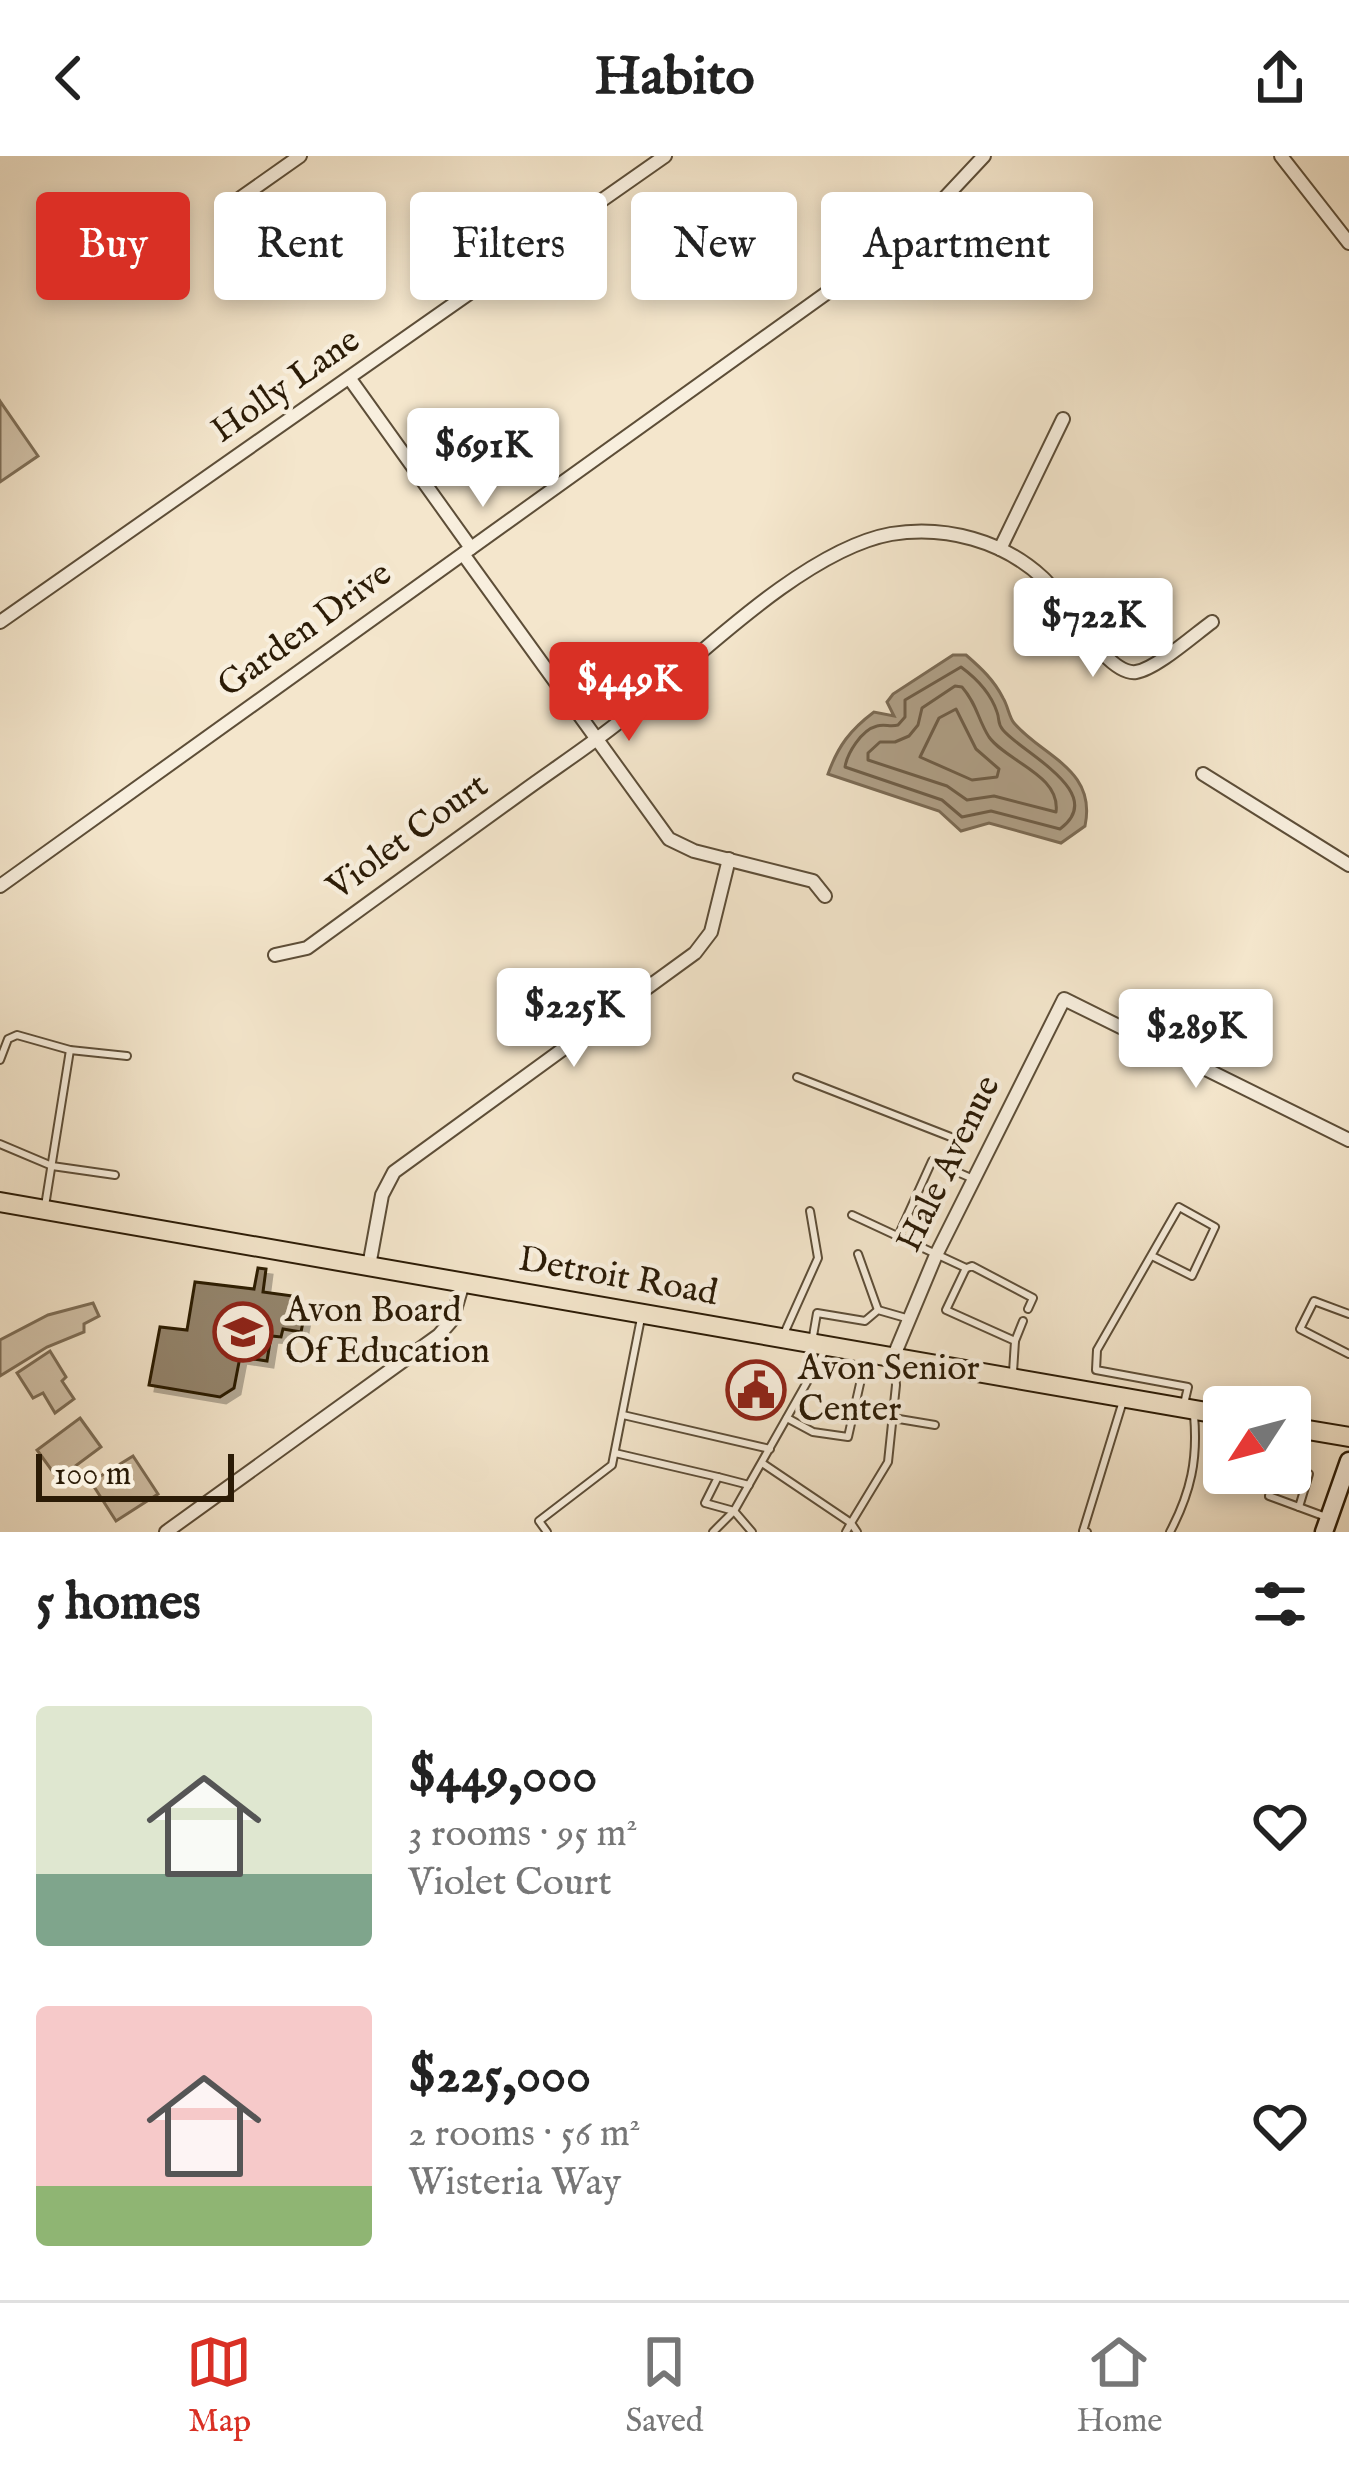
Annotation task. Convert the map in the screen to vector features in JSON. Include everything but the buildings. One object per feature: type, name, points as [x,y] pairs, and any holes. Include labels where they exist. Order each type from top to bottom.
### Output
[{"type":"main road","name":"Detroit Road","points":[[0,1202],[1203,1412]]},
{"type":"main road","points":[[1311,1430],[1349,1437]]},
{"type":"main road","points":[[1334,1519],[1349,1461]]},
{"type":"street","points":[[249,192],[300,156]]},
{"type":"street","name":"Holly Lane","points":[[0,622],[665,156]]},
{"type":"street","name":"Garden Drive","points":[[0,886],[888,249],[925,219],[984,156]]},
{"type":"street","points":[[1281,156],[1349,243]]},
{"type":"street","points":[[350,379],[595,739],[669,838],[682,847],[813,880],[825,896]]},
{"type":"street","points":[[1000,549],[1063,419]]},
{"type":"street","name":"Violet Court","points":[[275,955],[307,948],[595,739],[724,632],[848,548],[893,534],[925,531],[1000,549],[1047,581],[1118,669],[1145,670],[1212,622]]},
{"type":"street","points":[[1203,774],[1349,865]]},
{"type":"street","points":[[369,1266],[382,1195],[394,1172],[695,953],[711,932],[729,859]]},
{"type":"street","name":"Hale Avenue","points":[[893,1358],[936,1255],[1064,999],[1349,1140]]},
{"type":"street","points":[[166,1532],[439,1335],[452,1320],[463,1283]]},
{"type":"lane","points":[[0,1060],[8,1040],[17,1035],[70,1050],[127,1056]]},
{"type":"lane","points":[[45,1209],[70,1050]]},
{"type":"lane","points":[[796,1077],[961,1141],[947,1168]]},
{"type":"lane","points":[[0,1144],[52,1166],[115,1175]]},
{"type":"lane","points":[[898,1234],[932,1161],[974,1179]]},
{"type":"lane","points":[[1152,1256],[1192,1276],[1215,1226],[1179,1207],[1097,1350],[1096,1370],[1188,1387],[1198,1453],[1187,1499],[1170,1532]]},
{"type":"lane","points":[[781,1339],[818,1258],[810,1211]]},
{"type":"lane","points":[[852,1216],[966,1268],[972,1266],[1033,1298],[1028,1309]]},
{"type":"lane","points":[[858,1254],[878,1310]]},
{"type":"lane","points":[[966,1268],[946,1310],[1015,1341]]},
{"type":"lane","points":[[1349,1314],[1314,1300],[1300,1329],[1349,1354]]},
{"type":"lane","points":[[878,1310],[909,1319]]},
{"type":"lane","points":[[713,1532],[734,1511],[788,1418],[819,1346],[817,1312],[865,1321],[878,1310]]},
{"type":"lane","points":[[547,1532],[539,1521],[612,1465],[642,1314]]},
{"type":"lane","points":[[1012,1378],[1015,1341],[1023,1321]]},
{"type":"lane","points":[[788,1418],[813,1432],[848,1437],[867,1353]]},
{"type":"lane","points":[[846,1532],[888,1462],[893,1358]]},
{"type":"lane","points":[[1087,1532],[1083,1531],[1124,1398]]},
{"type":"lane","points":[[623,1415],[770,1449]]},
{"type":"lane","points":[[893,1418],[935,1425]]},
{"type":"lane","points":[[615,1453],[749,1485]]},
{"type":"lane","points":[[762,1463],[851,1523],[857,1532]]},
{"type":"lane","points":[[718,1477],[705,1504],[734,1511],[752,1532]]},
{"type":"lane","points":[[1269,1494],[1334,1519]]},
{"type":"lane","points":[[1299,1508],[1303,1494]]},
{"type":"shaded area","points":[[0,401],[38,456],[0,482]]},
{"type":"shaded area","points":[[93,1303],[99,1316],[84,1324],[84,1332],[47,1347],[0,1376],[0,1340],[48,1315]]},
{"type":"shaded area","points":[[50,1351],[74,1399],[55,1413],[43,1393],[33,1398],[17,1373]]},
{"type":"shaded area","points":[[80,1418],[101,1447],[58,1479],[37,1450]]},
{"type":"shaded area","points":[[133,1456],[158,1494],[116,1521],[91,1482]]},
{"type":"water","points":[[953,655],[966,655],[982,670],[1014,723],[1075,777],[1087,807],[1085,826],[1061,843],[989,823],[961,831],[939,811],[828,774],[858,725],[874,712],[894,716],[887,702],[893,694]]},
{"type":"place","name":"Avon Board Of Education","points":[[243,1332]]},
{"type":"place","name":"Avon Senior Center","points":[[756,1390]]}]
